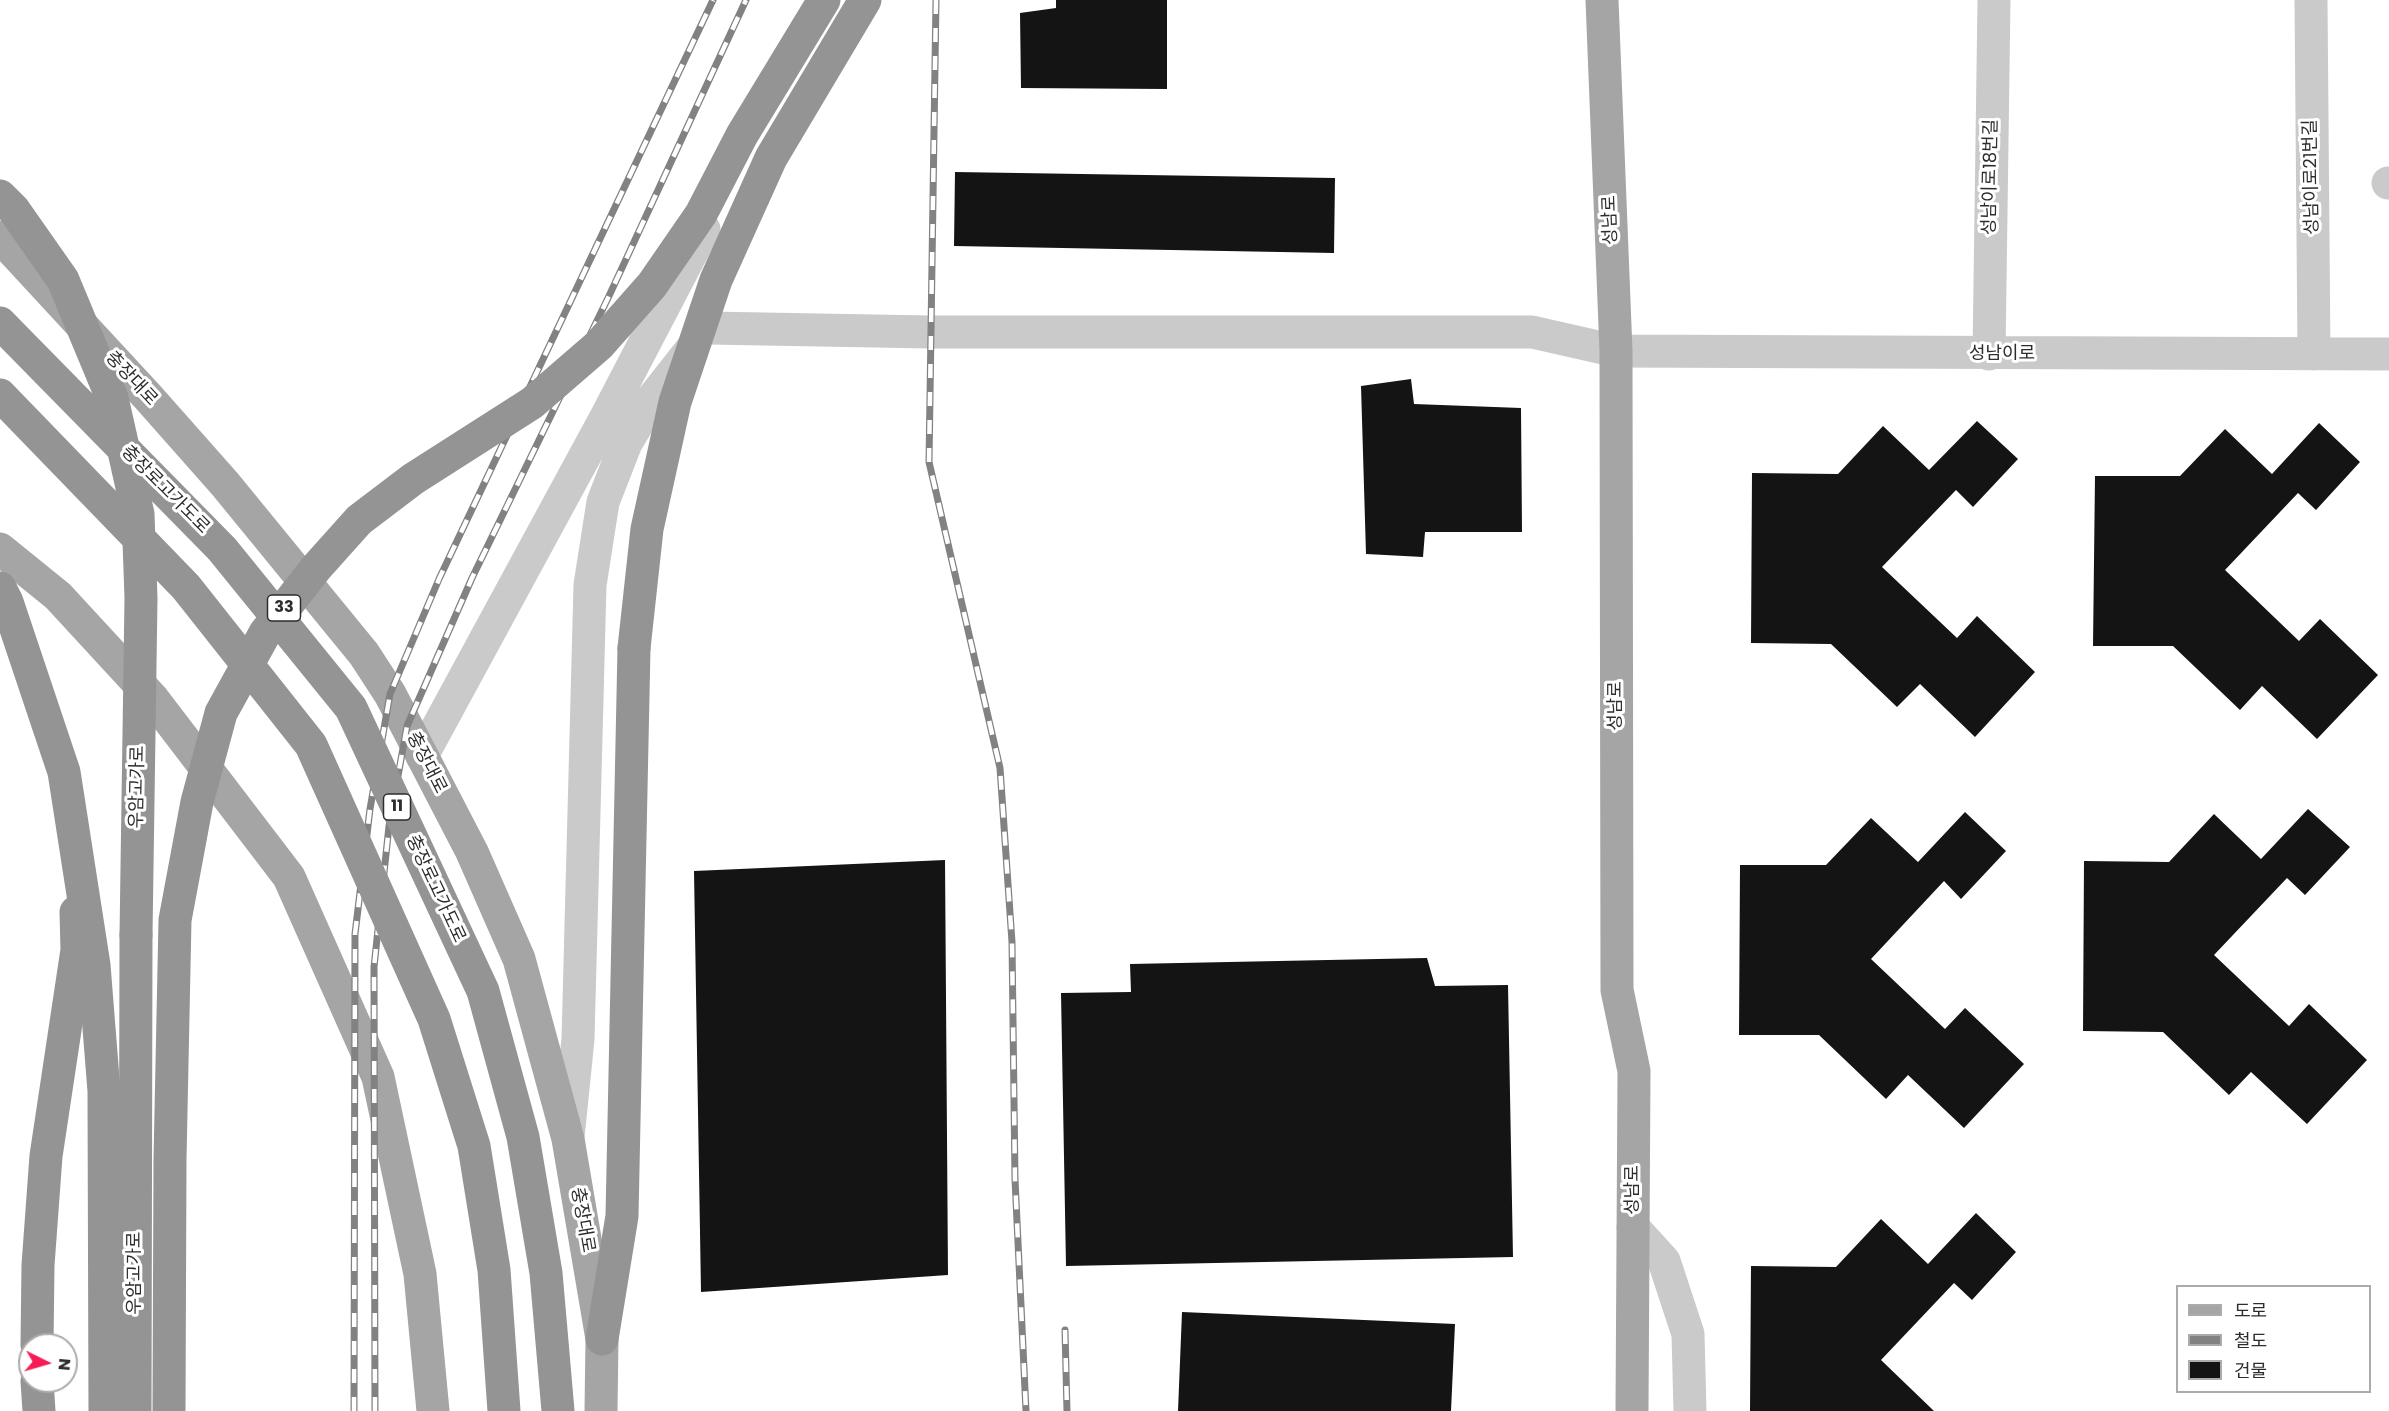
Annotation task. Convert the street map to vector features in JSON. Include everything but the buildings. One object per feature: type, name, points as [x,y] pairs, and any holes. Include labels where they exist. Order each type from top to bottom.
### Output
[{"type":"highway","name":"33","points":[[169,1411],[170,1160],[175,920],[197,802],[221,713],[265,633],[316,568],[359,520],[413,479],[532,403],[599,345],[652,285],[701,214],[742,135],[824,0]]},
{"type":"highway","points":[[602,1339],[622,1216],[634,648],[647,529],[675,402],[716,280],[771,158],[865,0]]},
{"type":"highway","name":"우암고가로","points":[[0,196],[14,210],[63,280],[112,398],[138,514],[141,598],[136,935],[135,1411]]},
{"type":"highway","name":"충장로고가도로","points":[[0,323],[222,549],[351,708],[483,991],[523,1137],[546,1273],[558,1411]]},
{"type":"highway","points":[[0,395],[186,587],[311,745],[434,1019],[474,1146],[494,1270],[504,1411]]},
{"type":"highway","name":"우암고가로","points":[[0,588],[7,602],[64,772],[94,966],[104,1091],[105,1411]]},
{"type":"highway","points":[[0,606],[47,710],[73,800],[77,950],[46,1156],[38,1266],[37,1333]]},
{"type":"highway","points":[[38,1393],[39,1411]]},
{"type":"main road","name":"성남로","points":[[1602,0],[1616,351],[1617,990],[1634,1071],[1632,1411]]},
{"type":"main road","name":"충장대로","points":[[0,237],[225,484],[364,654],[390,694],[472,852],[519,959],[568,1138],[602,1339],[601,1411]]},
{"type":"main road","points":[[0,549],[58,596],[153,699],[288,877],[378,1077],[420,1274],[433,1411]]},
{"type":"street","points":[[422,756],[606,417],[778,87],[843,0]]},
{"type":"street","points":[[568,1138],[578,1039],[590,585],[603,502],[626,443],[653,398],[708,328],[812,106],[877,0]]},
{"type":"street","name":"성남이로18번길","points":[[1989,354],[1994,0]]},
{"type":"street","name":"성남이로21번길","points":[[2311,0],[2314,354]]},
{"type":"street","name":"성남이로","points":[[708,328],[930,332],[1532,332],[1616,351],[2389,354]]},
{"type":"street","points":[[1633,1227],[1664,1261],[1688,1334],[1690,1411]]},
{"type":"railway","points":[[354,1411],[355,934],[370,809],[390,694],[439,579],[713,0]]},
{"type":"railway","points":[[375,1411],[374,967],[389,826],[407,726],[472,578],[609,296],[746,0]]},
{"type":"railway","points":[[936,0],[929,462],[1000,768],[1012,942],[1015,1179],[1026,1411]]},
{"type":"railway","points":[[1065,1330],[1067,1411]]}]
